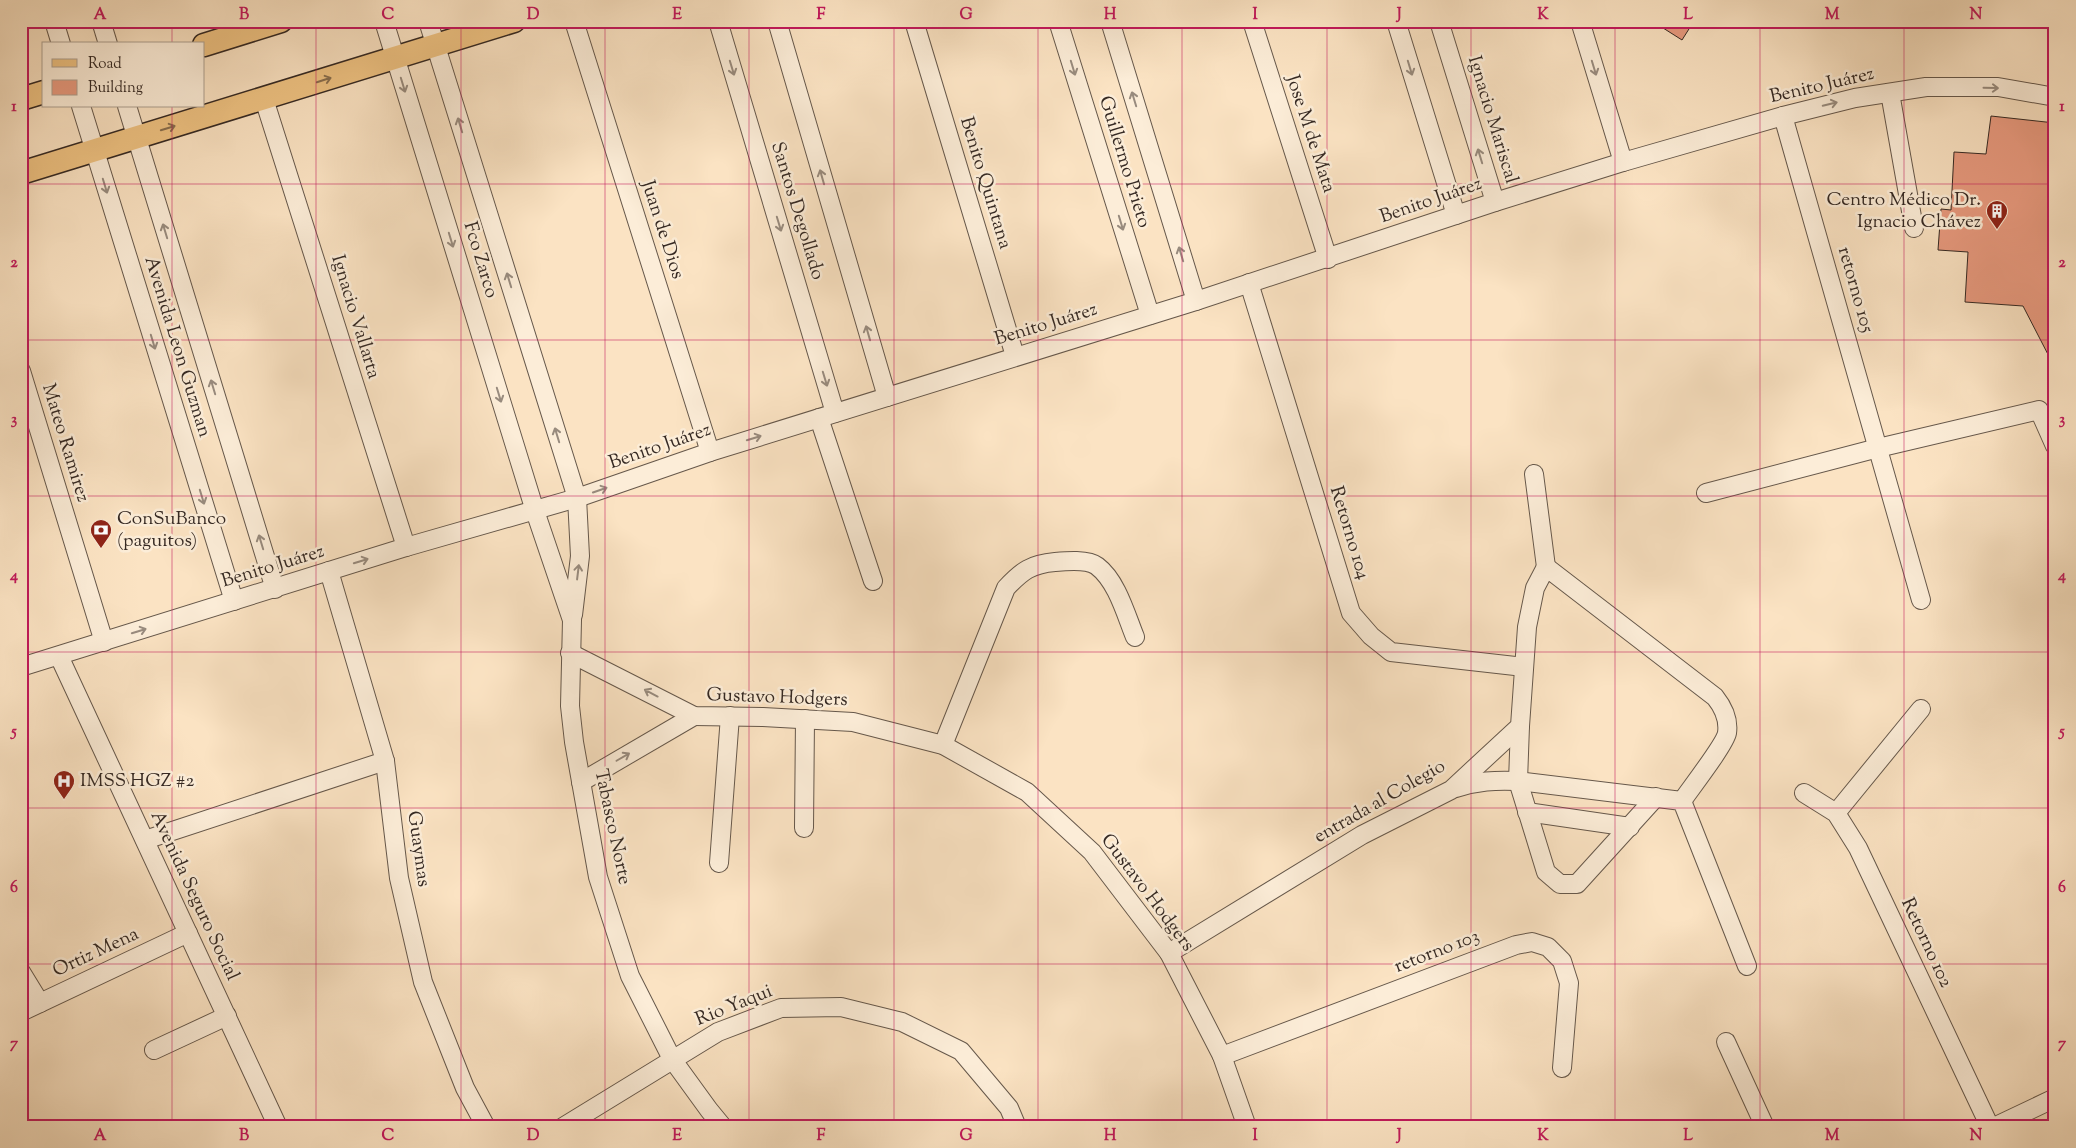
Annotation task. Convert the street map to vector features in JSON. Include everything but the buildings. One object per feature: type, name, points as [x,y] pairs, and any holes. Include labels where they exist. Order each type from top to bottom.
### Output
[{"type":"main road","points":[[205,45],[247,27],[281,21]]},
{"type":"main road","points":[[21,173],[514,21]]},
{"type":"main road","points":[[21,99],[42,93]]},
{"type":"street","points":[[54,21],[60,42]]},
{"type":"street","points":[[101,21],[107,42]]},
{"type":"street","name":"Fco Zarco","points":[[384,21],[535,511]]},
{"type":"street","name":"Fco Zarco","points":[[428,21],[577,498]]},
{"type":"street","name":"Juan de Dios","points":[[574,21],[710,452]]},
{"type":"street","name":"Santos Degollado","points":[[718,21],[873,581]]},
{"type":"street","name":"Santos Degollado","points":[[777,21],[887,397]]},
{"type":"street","name":"Benito Quintana","points":[[914,21],[1015,356]]},
{"type":"street","name":"Guillermo Prieto","points":[[1058,21],[1150,315]]},
{"type":"street","name":"Guillermo Prieto","points":[[1110,21],[1196,301]]},
{"type":"street","name":"Jose M de Mata","points":[[1252,21],[1328,259]]},
{"type":"street","points":[[1396,21],[1456,215]]},
{"type":"street","name":"Ignacio Mariscal","points":[[1439,21],[1495,202]]},
{"type":"street","points":[[1580,21],[1623,162]]},
{"type":"street","name":"Benito Juárez","points":[[21,667],[406,547],[577,498],[710,452],[1328,259],[1495,202],[1623,162],[1783,116],[1855,98],[1926,87],[1998,88],[2055,97]]},
{"type":"street","points":[[1890,93],[1914,228]]},
{"type":"street","name":"Ignacio Vallarta","points":[[264,99],[406,547]]},
{"type":"street","name":"Avenida Leon Guzman","points":[[82,108],[234,601]]},
{"type":"street","name":"Avenida Leon Guzman","points":[[128,108],[275,588]]},
{"type":"street","name":"retorno 105","points":[[1783,116],[1921,600]]},
{"type":"street","name":"Retorno 104","points":[[1249,284],[1351,613],[1371,636],[1390,652],[1524,666]]},
{"type":"street","name":"Mateo Ramirez","points":[[21,371],[104,642]]},
{"type":"street","points":[[1706,493],[1878,448],[2039,410],[2055,446]]},
{"type":"street","points":[[1534,474],[1546,567],[1535,588],[1527,627],[1518,781],[1546,872],[1560,884],[1577,884],[1656,798]]},
{"type":"street","points":[[572,620],[580,556],[577,498]]},
{"type":"street","name":"Tabasco Norte","points":[[535,511],[572,620],[570,706],[598,877],[630,976],[672,1059],[723,1127]]},
{"type":"street","points":[[943,745],[1006,588],[1021,572],[1040,563],[1072,560],[1096,565],[1117,592],[1135,637]]},
{"type":"street","points":[[1546,567],[1715,697],[1723,708],[1727,720],[1727,734],[1682,800]]},
{"type":"street","name":"Guaymas","points":[[330,571],[385,760],[399,878],[423,982],[465,1088],[486,1127]]},
{"type":"street","name":"Gustavo Hodgers","points":[[570,652],[694,716],[853,722],[943,745],[1027,792],[1092,852],[1169,953],[1222,1056],[1247,1127]]},
{"type":"street","name":"Avenida Seguro Social","points":[[59,656],[227,1016],[271,1124]]},
{"type":"street","points":[[1836,813],[1921,709]]},
{"type":"street","points":[[581,782],[694,716]]},
{"type":"street","points":[[719,863],[730,716]]},
{"type":"street","points":[[804,828],[806,719]]},
{"type":"street","name":"entrada al Colegio","points":[[1169,953],[1362,835],[1451,790],[1520,726]]},
{"type":"street","points":[[145,840],[385,760]]},
{"type":"street","points":[[1451,790],[1476,782],[1493,780],[1518,781],[1682,800]]},
{"type":"street","name":"Retorno 102","points":[[1804,793],[1836,813],[1858,848],[1990,1127]]},
{"type":"street","points":[[1682,800],[1748,966]]},
{"type":"street","points":[[1527,812],[1630,827]]},
{"type":"street","name":"Ortiz Mena","points":[[21,1012],[188,933]]},
{"type":"street","name":"retorno 103","points":[[1222,1056],[1516,945],[1532,942],[1548,947],[1562,961],[1569,983],[1562,1068]]},
{"type":"street","points":[[21,972],[40,1003]]},
{"type":"street","name":"Rio Yaqui","points":[[563,1127],[718,1032],[781,1008],[841,1007],[902,1022],[961,1051],[1009,1108],[1017,1127]]},
{"type":"street","points":[[154,1050],[227,1016]]},
{"type":"street","points":[[1726,1042],[1765,1127]]},
{"type":"street","points":[[1994,1127],[2055,1098]]},
{"type":"place","name":"Centro Médico Dr. Ignacio Chávez","points":[[1997,230]]},
{"type":"place","name":"ConSuBanco (paguitos)","points":[[101,549]]},
{"type":"place","name":"IMSS HGZ #2","points":[[64,800]]}]
